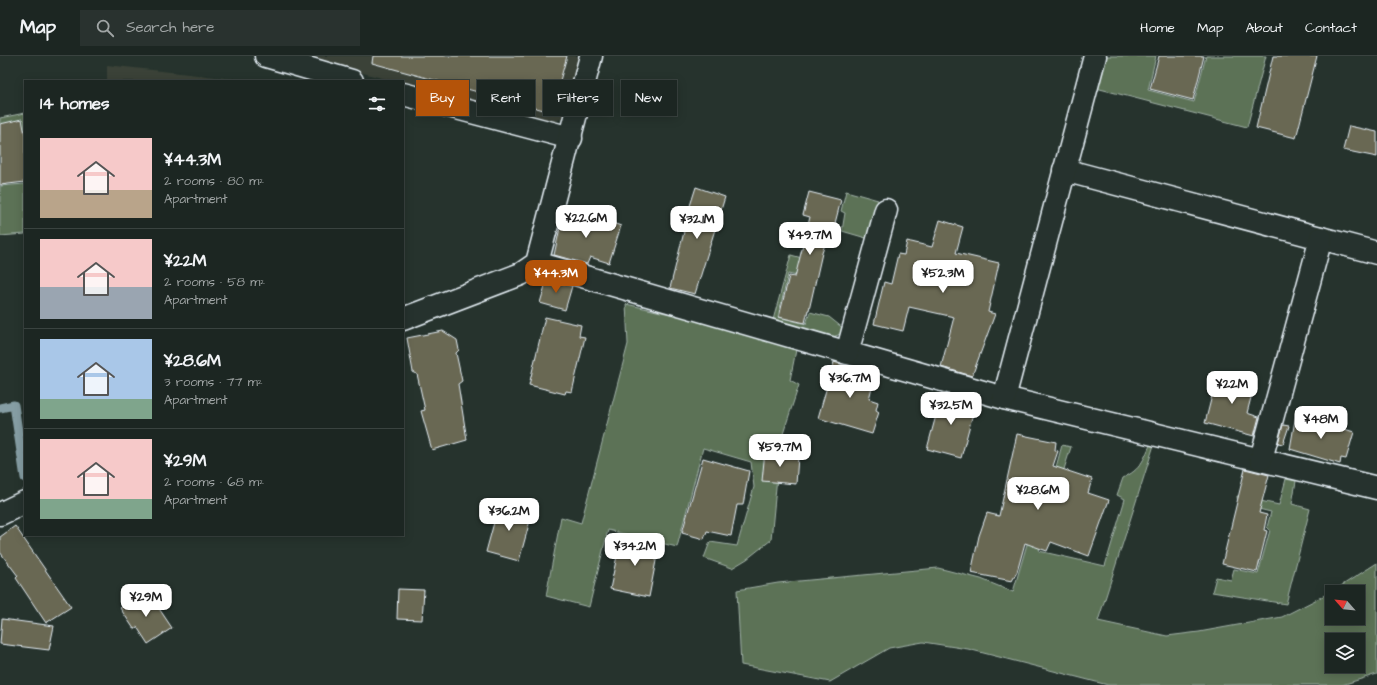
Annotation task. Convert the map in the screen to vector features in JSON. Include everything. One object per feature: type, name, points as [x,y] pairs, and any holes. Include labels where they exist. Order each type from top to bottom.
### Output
[{"type":"street","points":[[266,56],[349,80]]},
{"type":"street","points":[[404,319],[521,274],[537,263],[591,56]]},
{"type":"street","points":[[1004,398],[1095,56]]},
{"type":"street","points":[[404,94],[570,138]]},
{"type":"street","points":[[1064,170],[1377,253]]},
{"type":"street","points":[[847,353],[886,210]]},
{"type":"street","points":[[1261,459],[1321,238]]},
{"type":"street","points":[[537,263],[1004,398],[1377,488]]},
{"type":"street","points":[[0,514],[24,502]]},
{"type":"shaded area","points":[[299,56],[581,56],[575,80],[543,80],[543,116],[566,116],[553,123],[526,116],[535,116],[535,80],[477,80],[477,103],[469,101],[469,80],[416,80],[416,87],[404,84],[404,80],[389,80]]},
{"type":"shaded area","points":[[107,65],[243,80],[107,80]]},
{"type":"green space","points":[[1106,56],[1156,56],[1148,90],[1194,102],[1206,56],[1266,56],[1247,127],[1096,88]]},
{"type":"green space","points":[[24,113],[24,130],[0,135],[0,118]]},
{"type":"green space","points":[[24,184],[24,234],[0,236],[0,186]]},
{"type":"green space","points":[[846,191],[878,200],[866,238],[842,231],[845,213],[841,211]]},
{"type":"green space","points":[[791,255],[816,262],[812,279],[788,274],[778,317],[806,324],[810,312],[829,317],[844,329],[843,333],[833,337],[773,320]]},
{"type":"green space","points":[[626,304],[740,330],[796,350],[790,380],[799,385],[780,443],[751,453],[778,466],[771,540],[747,559],[732,568],[704,558],[710,542],[737,546],[754,487],[751,462],[703,448],[677,547],[608,530],[589,607],[546,596],[561,517],[581,523],[628,344]]},
{"type":"green space","points":[[1151,443],[1154,445],[1098,621],[1167,636],[1199,632],[1282,617],[1325,595],[1325,625],[1365,625],[1365,585],[1342,585],[1377,563],[1377,674],[1342,685],[1108,685],[968,649],[923,642],[889,648],[830,682],[741,665],[737,590],[778,583],[938,568],[981,579],[1013,592],[1032,527],[1044,530],[1039,551],[1105,566],[1125,499],[1117,495],[1123,478],[1138,468]]},
{"type":"green space","points":[[1062,445],[1071,447],[1049,517],[1043,515]]},
{"type":"green space","points":[[1286,479],[1296,481],[1292,504],[1310,509],[1286,604],[1212,592],[1216,577],[1231,580],[1234,569],[1258,574],[1270,530],[1267,527],[1271,512],[1238,504],[1237,496],[1279,505]]},
{"type":"building","points":[[373,56],[567,56],[560,80],[543,80],[543,110],[535,108],[535,80],[477,80],[477,92],[469,90],[469,80],[434,80],[372,63]]},
{"type":"building","points":[[1159,56],[1204,56],[1193,100],[1150,89]]},
{"type":"building","points":[[1273,56],[1317,56],[1296,138],[1256,128]]},
{"type":"building","points":[[22,119],[24,130],[24,182],[0,185],[0,124]]},
{"type":"building","points":[[1349,126],[1377,132],[1377,157],[1343,150]]},
{"type":"building","points":[[696,187],[725,197],[695,294],[670,288],[684,232],[682,231]]},
{"type":"building","points":[[809,192],[841,200],[833,231],[830,230],[822,253],[805,323],[779,317],[789,276],[795,277],[810,217],[803,215]]},
{"type":"building","points":[[582,212],[621,226],[609,263],[590,257],[587,264],[554,255],[563,214],[580,220]]},
{"type":"building","points":[[940,220],[963,227],[956,253],[999,263],[988,312],[995,314],[972,376],[941,367],[954,317],[909,307],[903,331],[874,324],[884,282],[891,284],[898,254],[904,255],[907,241],[932,247]]},
{"type":"building","points":[[547,279],[572,286],[565,310],[540,303]]},
{"type":"building","points":[[545,317],[581,325],[579,336],[585,337],[572,392],[566,391],[565,394],[529,385]]},
{"type":"building","points":[[443,331],[457,340],[459,350],[456,353],[462,381],[458,384],[467,440],[432,450],[421,411],[425,410],[417,374],[413,372],[407,338]]},
{"type":"building","points":[[834,362],[875,375],[869,399],[878,402],[876,410],[879,412],[872,434],[818,418]]},
{"type":"building","points":[[1218,372],[1255,382],[1247,413],[1259,417],[1254,436],[1205,423]]},
{"type":"building","points":[[942,393],[966,400],[965,403],[975,406],[961,458],[927,449]]},
{"type":"building","points":[[1296,414],[1354,432],[1346,459],[1341,458],[1340,464],[1290,449]]},
{"type":"building","points":[[1283,425],[1289,426],[1283,444],[1278,443]]},
{"type":"building","points":[[1017,434],[1056,442],[1055,450],[1058,451],[1053,466],[1092,479],[1088,493],[1109,500],[1089,556],[1051,542],[1047,551],[1025,543],[1017,572],[1012,581],[971,573],[979,536],[987,513],[999,516]]},
{"type":"building","points":[[765,451],[798,457],[796,484],[762,481]]},
{"type":"building","points":[[703,458],[749,471],[743,505],[737,505],[731,536],[707,531],[704,539],[682,533]]},
{"type":"building","points":[[1245,469],[1269,475],[1259,513],[1267,515],[1264,530],[1267,531],[1257,572],[1222,564]]},
{"type":"building","points":[[499,504],[532,513],[519,561],[486,552]]},
{"type":"building","points":[[15,526],[71,607],[46,623],[16,578],[18,576],[0,552],[0,537]]},
{"type":"building","points":[[621,537],[659,545],[649,597],[610,589]]},
{"type":"building","points":[[398,589],[424,590],[422,620],[397,619]]},
{"type":"building","points":[[141,594],[152,598],[172,628],[148,644],[137,627],[134,629],[120,608]]},
{"type":"building","points":[[2,619],[54,626],[49,650],[0,644]]},
{"type":"waterway","points":[[0,408],[14,405],[24,471]]}]
